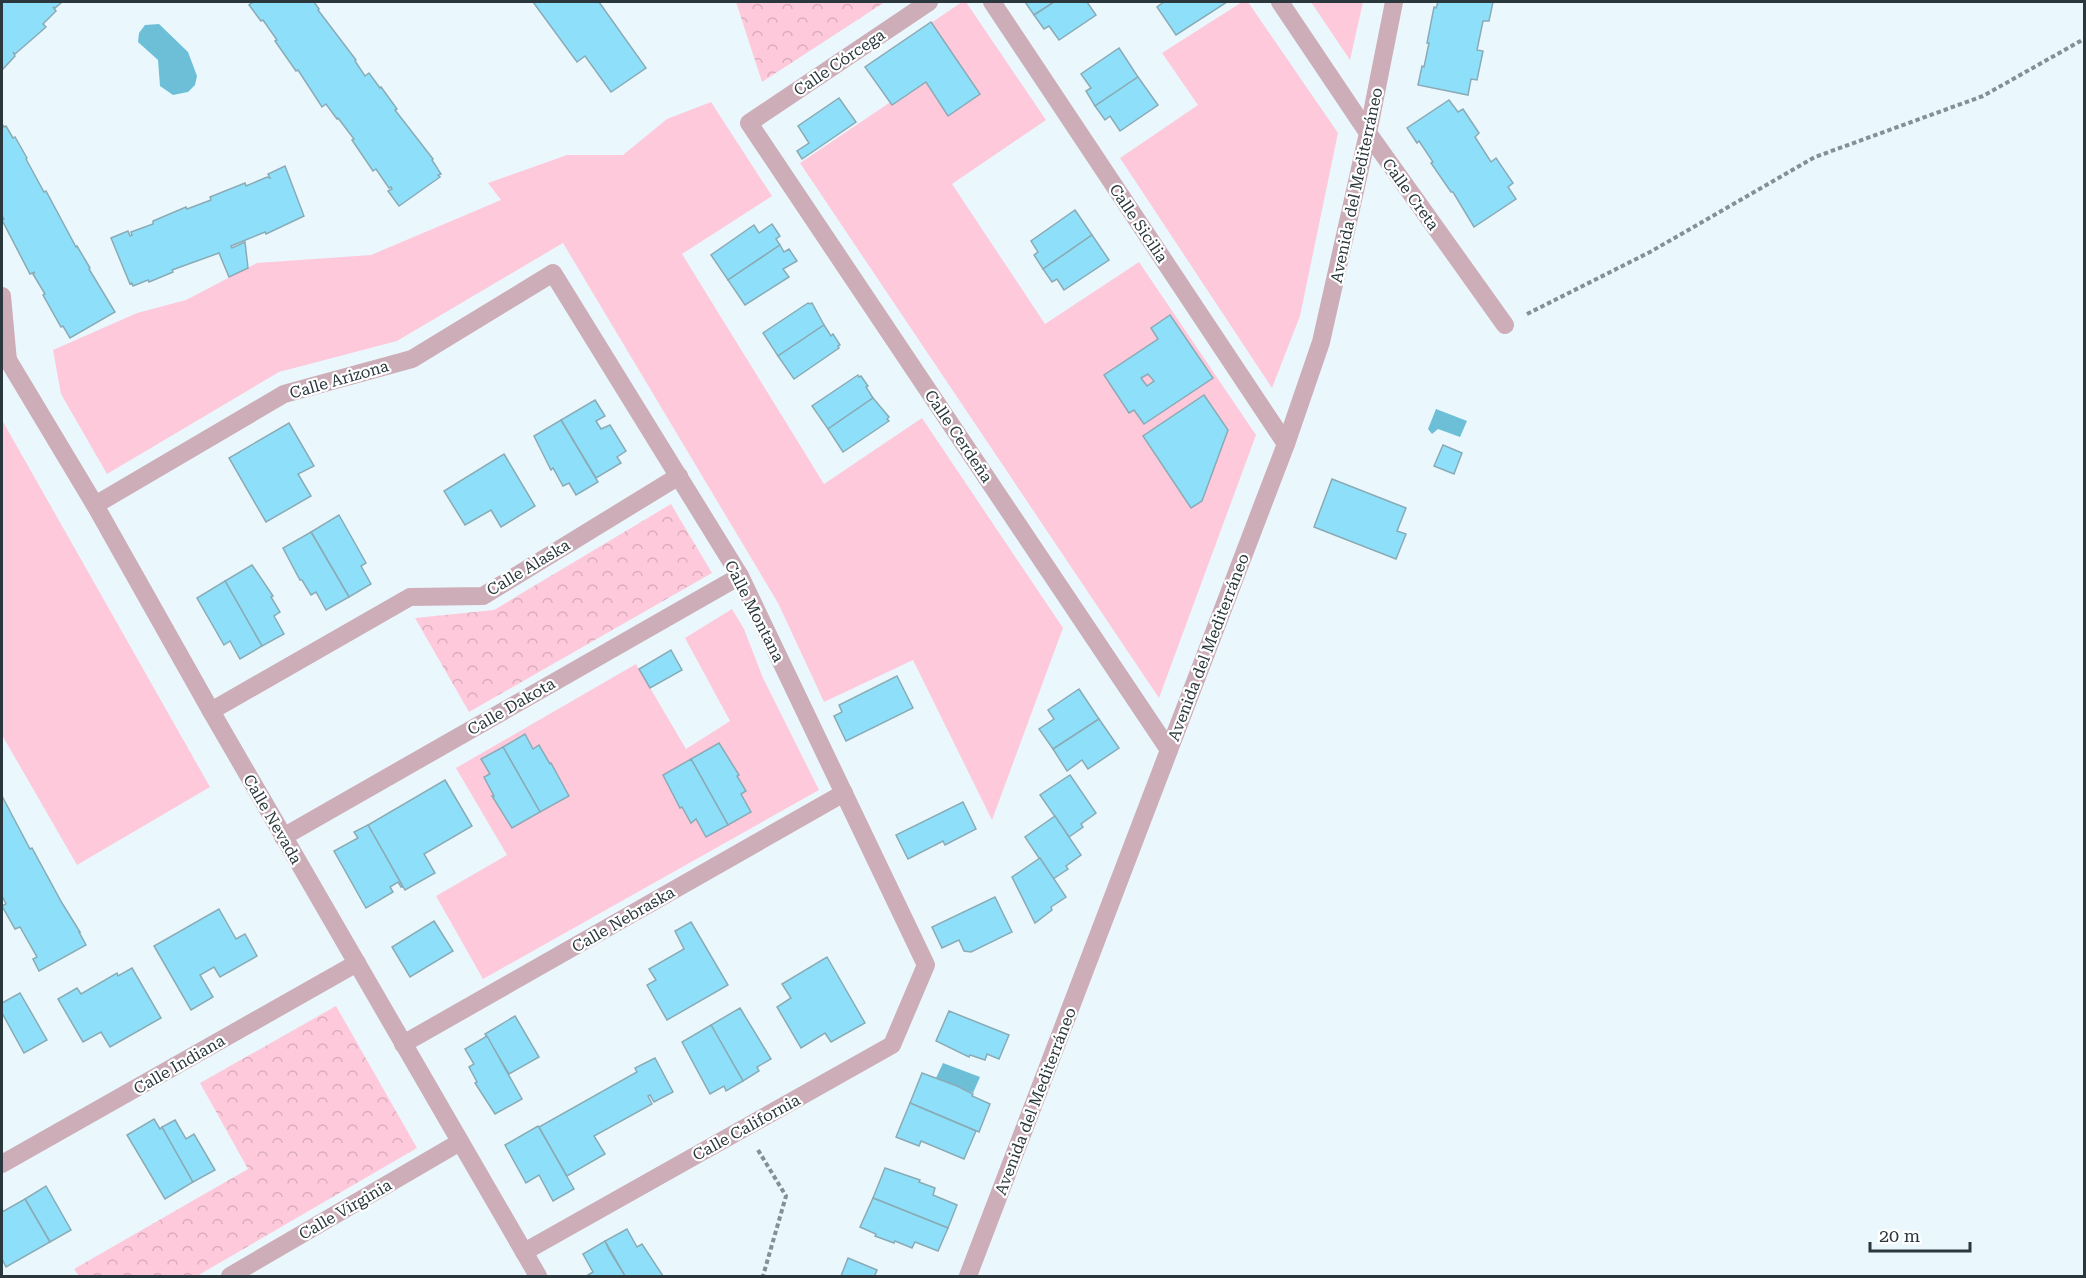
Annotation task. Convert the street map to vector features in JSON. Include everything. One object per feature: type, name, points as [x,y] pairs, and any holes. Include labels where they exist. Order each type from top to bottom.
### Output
[{"type":"street","name":"Calle Córcega","points":[[749,123],[929,2]]},
{"type":"street","name":"Calle Sicilia","points":[[992,2],[1286,444]]},
{"type":"street","name":"Calle Creta","points":[[1280,2],[1368,133],[1505,325]]},
{"type":"street","name":"Avenida del Mediterráneo","points":[[968,1276],[1286,444],[1321,342],[1368,133],[1394,2]]},
{"type":"street","name":"Calle Cerdeña","points":[[749,123],[1169,750]]},
{"type":"street","name":"Calle Montana","points":[[553,273],[740,576],[926,965]]},
{"type":"street","name":"Calle Arizona","points":[[95,505],[284,394],[412,358],[553,273]]},
{"type":"street","points":[[2,296],[4,358]]},
{"type":"street","name":"Calle Nevada","points":[[4,358],[95,505],[283,837],[538,1276]]},
{"type":"street","name":"Calle Alaska","points":[[211,711],[410,597],[483,596],[679,476]]},
{"type":"street","name":"Calle Dakota","points":[[283,837],[740,576]]},
{"type":"street","name":"Calle Nebraska","points":[[403,1044],[843,793]]},
{"type":"street","name":"Calle Indiana","points":[[2,1164],[357,963]]},
{"type":"street","name":"Calle California","points":[[524,1252],[892,1045],[926,965]]},
{"type":"street","name":"Calle Virginia","points":[[230,1276],[460,1142]]},
{"type":"path","points":[[1505,325],[1650,252],[1815,157],[1983,96],[2085,39]]},
{"type":"path","points":[[744,1128],[786,1196],[763,1276]]},
{"type":"green space","points":[[736,2],[885,2],[762,82]]},
{"type":"green space","points":[[962,2],[966,2],[1046,120],[952,184],[1045,324],[1139,262],[1256,435],[1159,698],[800,163],[895,99],[872,63]]},
{"type":"green space","points":[[1242,2],[1248,2],[1338,133],[1300,316],[1272,388],[1120,158],[1198,105],[1162,53]]},
{"type":"green space","points":[[1311,2],[1363,2],[1350,60]]},
{"type":"green space","points":[[711,102],[772,196],[682,254],[824,484],[922,418],[1063,628],[992,820],[913,660],[824,702],[778,603],[563,243],[397,341],[279,372],[107,474],[61,394],[53,350],[137,313],[186,300],[257,263],[371,255],[501,200],[488,183],[567,155],[623,155],[667,119]]},
{"type":"green space","points":[[2,420],[210,787],[77,865],[2,735]]},
{"type":"green space","points":[[671,504],[712,573],[469,712],[415,618],[494,610]]},
{"type":"green space","points":[[732,609],[744,629],[763,678],[819,790],[483,979],[436,896],[507,855],[456,768],[636,664],[686,749],[730,721],[685,638]]},
{"type":"green space","points":[[336,1006],[417,1148],[197,1276],[79,1276],[74,1269],[248,1169],[200,1083]]},
{"type":"water","points":[[159,24],[188,52],[197,76],[195,85],[188,92],[173,95],[160,86],[158,60],[138,42],[139,33],[145,25]]},
{"type":"water","points":[[1436,409],[1467,421],[1460,437],[1438,429],[1432,434],[1428,429]]},
{"type":"water","points":[[943,1063],[980,1077],[973,1093],[936,1078]]},
{"type":"building","points":[[2,2],[62,2],[55,8],[53,7],[56,11],[43,24],[46,27],[15,54],[13,52],[15,56],[2,70]]},
{"type":"building","points":[[253,2],[314,2],[365,76],[369,73],[381,87],[397,109],[395,110],[433,159],[441,174],[438,175],[440,177],[399,206],[388,191],[392,189],[391,187],[389,188],[376,169],[373,171],[338,118],[326,104],[322,107],[298,70],[296,71],[263,20],[261,21],[249,5]]},
{"type":"building","points":[[533,2],[599,2],[646,68],[611,92],[585,56],[577,62]]},
{"type":"building","points":[[1025,2],[1054,2],[1034,15]]},
{"type":"building","points":[[1054,2],[1087,2],[1096,15],[1059,40],[1049,26],[1044,29],[1034,15]]},
{"type":"building","points":[[1164,2],[1227,2],[1176,35],[1157,7]]},
{"type":"building","points":[[1438,2],[1493,2],[1489,21],[1483,21],[1477,50],[1483,51],[1477,80],[1471,79],[1468,95],[1418,85],[1429,43],[1427,43],[1434,7],[1436,8]]},
{"type":"building","points":[[931,22],[980,94],[948,116],[926,82],[892,105],[865,67]]},
{"type":"building","points":[[1119,48],[1138,77],[1095,106],[1086,91],[1091,88],[1081,74]]},
{"type":"building","points":[[1138,77],[1158,105],[1120,131],[1110,116],[1105,120],[1095,106]]},
{"type":"building","points":[[839,98],[856,122],[802,159],[797,151],[809,143],[798,126]]},
{"type":"building","points":[[1449,100],[1458,112],[1463,109],[1479,133],[1475,137],[1491,162],[1496,158],[1513,183],[1508,187],[1516,199],[1474,227],[1419,141],[1417,143],[1407,128]]},
{"type":"building","points":[[2,124],[6,126],[13,138],[15,137],[44,192],[46,191],[115,312],[70,338],[43,295],[45,294],[33,274],[35,272],[30,274],[2,220],[4,219],[2,216]]},
{"type":"building","points":[[285,166],[304,216],[266,234],[265,232],[231,246],[232,248],[245,242],[248,268],[229,277],[219,253],[172,270],[173,272],[149,282],[148,280],[133,286],[132,283],[130,284],[111,238],[128,231],[130,236],[131,232],[153,224],[153,221],[186,207],[187,209],[211,200],[210,197],[245,183],[246,186],[267,177],[270,178],[268,174]]},
{"type":"building","points":[[1075,210],[1092,235],[1043,269],[1034,255],[1038,252],[1031,241]]},
{"type":"building","points":[[772,224],[780,236],[776,239],[780,245],[728,280],[711,255],[754,225],[759,233]]},
{"type":"building","points":[[1092,235],[1109,260],[1064,290],[1057,279],[1052,282],[1043,269]]},
{"type":"building","points":[[780,245],[784,252],[789,249],[797,261],[783,269],[789,277],[745,305],[728,280]]},
{"type":"building","points":[[808,303],[812,303],[824,325],[778,356],[763,333]]},
{"type":"building","points":[[1170,315],[1213,378],[1144,424],[1134,410],[1129,413],[1104,375],[1158,339],[1151,328]],"holes":[[[1148,374],[1154,381],[1147,386],[1141,378]]]},
{"type":"building","points":[[824,325],[831,336],[833,334],[840,345],[839,348],[794,379],[778,356]]},
{"type":"building","points":[[858,375],[868,386],[866,387],[873,398],[828,429],[812,406]]},
{"type":"building","points":[[1204,395],[1228,430],[1202,501],[1191,508],[1143,436]]},
{"type":"building","points":[[873,398],[889,417],[887,419],[889,421],[843,452],[828,429]]},
{"type":"building","points":[[595,400],[605,416],[596,421],[601,429],[610,425],[626,451],[617,457],[621,463],[596,478],[561,420]]},
{"type":"building","points":[[561,420],[598,482],[576,495],[569,483],[563,486],[553,468],[551,470],[534,436]]},
{"type":"building","points":[[289,423],[314,466],[298,474],[311,496],[266,522],[229,458]]},
{"type":"building","points":[[1443,445],[1462,453],[1454,474],[1434,466]]},
{"type":"building","points":[[504,454],[535,506],[501,527],[491,510],[465,525],[444,491]]},
{"type":"building","points":[[1332,479],[1406,508],[1397,531],[1406,534],[1396,559],[1314,527]]},
{"type":"building","points":[[339,515],[366,563],[361,566],[371,584],[349,597],[311,532]]},
{"type":"building","points":[[311,532],[349,597],[326,610],[316,592],[311,595],[300,580],[283,548]]},
{"type":"building","points":[[252,565],[273,596],[271,597],[280,612],[274,616],[284,634],[262,646],[225,581]]},
{"type":"building","points":[[225,581],[262,646],[240,659],[230,641],[224,645],[197,598]]},
{"type":"building","points":[[671,650],[682,670],[650,688],[639,669]]},
{"type":"building","points":[[897,676],[913,708],[846,741],[834,716],[842,712],[839,705]]},
{"type":"building","points":[[1079,689],[1099,719],[1053,749],[1039,729],[1054,719],[1048,710]]},
{"type":"building","points":[[1099,719],[1119,748],[1088,769],[1082,760],[1067,771],[1053,749]]},
{"type":"building","points":[[525,734],[533,749],[539,745],[569,796],[540,812],[503,747]]},
{"type":"building","points":[[719,743],[739,775],[737,776],[746,791],[741,794],[751,812],[728,825],[691,759]]},
{"type":"building","points":[[503,747],[540,812],[512,828],[492,796],[494,796],[484,777],[490,774],[481,759]]},
{"type":"building","points":[[691,759],[728,825],[706,837],[696,819],[691,823],[682,807],[680,808],[663,775]]},
{"type":"building","points":[[1070,775],[1096,813],[1081,824],[1083,827],[1069,837],[1040,795]]},
{"type":"building","points":[[445,780],[472,826],[424,854],[435,873],[405,890],[368,825]]},
{"type":"building","points":[[2,796],[86,945],[39,971],[33,959],[37,957],[20,927],[15,929],[2,906],[6,904],[2,896]]},
{"type":"building","points":[[963,802],[976,829],[945,845],[943,841],[908,859],[896,835]]},
{"type":"building","points":[[1055,816],[1081,855],[1066,866],[1068,869],[1053,879],[1025,837]]},
{"type":"building","points":[[368,825],[403,887],[398,882],[390,887],[393,892],[366,908],[334,851],[358,838],[354,832]]},
{"type":"building","points":[[1040,858],[1066,897],[1051,907],[1052,910],[1035,923],[1012,877]]},
{"type":"building","points":[[995,897],[1012,932],[971,952],[964,951],[959,940],[942,948],[932,927]]},
{"type":"building","points":[[219,909],[236,939],[245,934],[257,956],[220,977],[214,967],[200,975],[213,997],[191,1010],[154,946]]},
{"type":"building","points":[[434,921],[453,951],[410,977],[392,947]]},
{"type":"building","points":[[691,922],[728,985],[667,1020],[647,985],[656,980],[649,969],[684,949],[675,931]]},
{"type":"building","points":[[827,957],[865,1023],[831,1042],[825,1033],[801,1048],[777,1007],[791,998],[782,984]]},
{"type":"building","points":[[132,968],[161,1018],[110,1047],[101,1032],[83,1042],[58,999],[77,988],[81,994],[117,973],[118,976]]},
{"type":"building","points":[[20,993],[47,1040],[24,1053],[2,1013],[2,1003]]},
{"type":"building","points":[[740,1008],[771,1059],[757,1067],[759,1071],[743,1081],[711,1025]]},
{"type":"building","points":[[949,1011],[1009,1035],[999,1059],[987,1054],[985,1060],[970,1055],[969,1057],[936,1041]]},
{"type":"building","points":[[515,1016],[539,1057],[509,1074],[485,1034]]},
{"type":"building","points":[[711,1025],[743,1081],[726,1091],[724,1086],[710,1094],[682,1042]]},
{"type":"building","points":[[487,1036],[522,1099],[495,1114],[475,1083],[477,1082],[469,1067],[474,1064],[465,1049]]},
{"type":"building","points":[[655,1058],[673,1092],[654,1102],[650,1095],[648,1096],[652,1104],[594,1136],[605,1154],[567,1176],[539,1127],[637,1072],[635,1068]]},
{"type":"building","points":[[922,1073],[957,1086],[990,1104],[979,1132],[910,1103]]},
{"type":"building","points":[[910,1103],[976,1131],[964,1159],[921,1141],[919,1146],[896,1137]]},
{"type":"building","points":[[154,1119],[160,1129],[162,1127],[193,1182],[165,1199],[127,1135]]},
{"type":"building","points":[[175,1120],[186,1139],[194,1134],[215,1170],[193,1182],[162,1127]]},
{"type":"building","points":[[538,1126],[574,1189],[553,1201],[539,1175],[526,1183],[505,1145]]},
{"type":"building","points":[[885,1168],[920,1180],[919,1182],[935,1188],[933,1195],[957,1205],[948,1228],[873,1198]]},
{"type":"building","points":[[46,1186],[71,1230],[50,1242],[25,1199]]},
{"type":"building","points":[[873,1198],[948,1228],[938,1251],[915,1242],[912,1248],[895,1241],[894,1243],[860,1227]]},
{"type":"building","points":[[25,1199],[50,1242],[6,1267],[2,1259],[2,1212]]},
{"type":"building","points":[[627,1229],[637,1247],[642,1244],[663,1276],[625,1276],[605,1241]]},
{"type":"building","points":[[605,1241],[625,1276],[588,1275],[593,1272],[583,1254]]},
{"type":"building","points":[[848,1258],[877,1270],[875,1275],[877,1276],[841,1276]]}]
